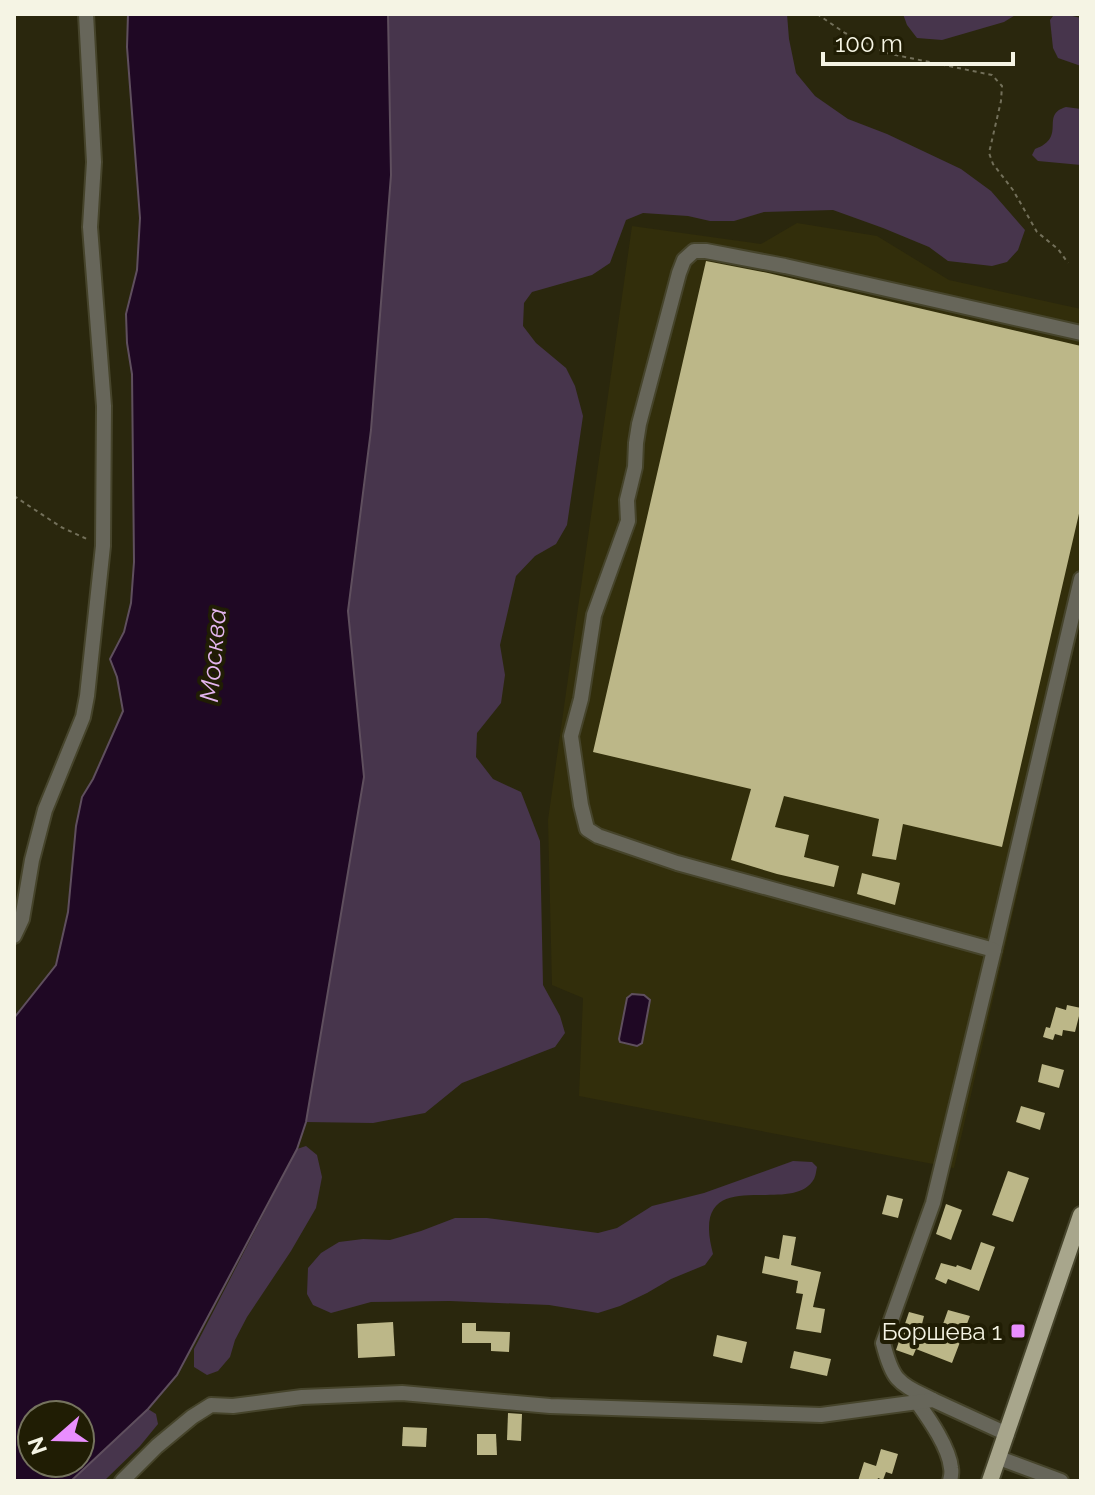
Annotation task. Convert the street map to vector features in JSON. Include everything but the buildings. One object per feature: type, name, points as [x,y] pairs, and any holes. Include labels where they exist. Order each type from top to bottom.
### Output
[{"type":"main road","points":[[990,1481],[1081,1215]]},
{"type":"street","points":[[14,936],[22,919],[45,810],[83,717],[103,546],[104,406],[90,227],[94,162],[86,14]]},
{"type":"street","points":[[994,950],[677,863],[598,836],[587,829],[571,736],[581,699],[594,615],[628,521],[627,500],[635,467],[639,424],[679,273],[684,260],[694,251],[785,266],[1081,333]]},
{"type":"street","points":[[1007,1434],[901,1385],[889,1365],[883,1343],[933,1203],[1081,579]]},
{"type":"street","points":[[122,1481],[157,1446],[211,1405],[402,1393],[550,1406],[821,1415],[933,1400]]},
{"type":"street","points":[[917,1402],[946,1451],[951,1467],[950,1481]]},
{"type":"street","points":[[999,1458],[1061,1481]]},
{"type":"path","points":[[817,14],[845,33],[886,53],[992,75],[1002,86],[989,153],[993,164],[1013,190],[1037,232],[1058,249],[1068,263]]},
{"type":"path","points":[[14,496],[61,527],[103,546]]},
{"type":"shaded area","points":[[388,14],[787,14],[796,73],[815,96],[848,119],[961,169],[991,191],[1025,230],[1018,250],[1007,262],[992,266],[948,261],[929,247],[833,210],[764,212],[734,221],[643,213],[626,220],[610,263],[592,275],[532,292],[524,303],[523,326],[536,343],[566,368],[575,386],[583,416],[567,525],[556,544],[535,556],[516,576],[500,645],[505,675],[501,703],[477,733],[476,757],[493,779],[521,792],[540,841],[543,985],[560,1016],[565,1033],[555,1047],[462,1083],[425,1113],[373,1123],[306,1122],[364,777],[348,611],[371,430],[391,176]]},
{"type":"shaded area","points":[[903,14],[1017,14],[1004,22],[942,40],[917,38]]},
{"type":"shaded area","points":[[1053,16],[1081,18],[1081,66],[1058,58],[1053,48],[1050,20]]},
{"type":"shaded area","points":[[1066,107],[1081,109],[1081,165],[1038,161],[1032,155],[1035,149],[1050,138],[1054,115]]},
{"type":"shaded area","points":[[797,223],[877,236],[949,280],[1081,309],[1081,619],[954,1168],[579,1096],[583,998],[552,985],[548,820],[632,226],[761,244]]},
{"type":"shaded area","points":[[306,1146],[317,1155],[322,1177],[316,1208],[247,1317],[230,1357],[218,1371],[207,1375],[194,1367],[194,1349],[297,1149]]},
{"type":"shaded area","points":[[793,1161],[812,1162],[817,1167],[814,1179],[804,1189],[789,1194],[737,1196],[722,1201],[712,1211],[709,1229],[713,1254],[705,1265],[620,1306],[598,1313],[549,1305],[450,1301],[371,1302],[331,1313],[313,1305],[307,1294],[308,1268],[321,1253],[339,1242],[390,1240],[455,1218],[487,1218],[598,1233],[617,1228],[652,1206],[704,1193]]},
{"type":"shaded area","points":[[148,1409],[156,1414],[158,1424],[104,1481],[71,1481],[96,1479],[96,1458]]},
{"type":"water","name":"Москва","points":[[128,14],[388,14],[391,175],[371,430],[348,611],[364,777],[306,1122],[297,1149],[177,1375],[148,1409],[96,1458],[96,1399],[16,1399],[16,1479],[73,1479],[14,1481],[14,1018],[56,965],[68,912],[76,826],[82,797],[123,711],[117,677],[110,659],[124,632],[131,603],[134,562],[132,374],[126,314],[137,270],[140,218],[127,47]]},
{"type":"water","points":[[632,994],[644,995],[650,1000],[642,1043],[637,1046],[620,1042],[619,1039],[627,998]]},
{"type":"place","name":"Боршева 1","points":[[1018,1331]]}]
